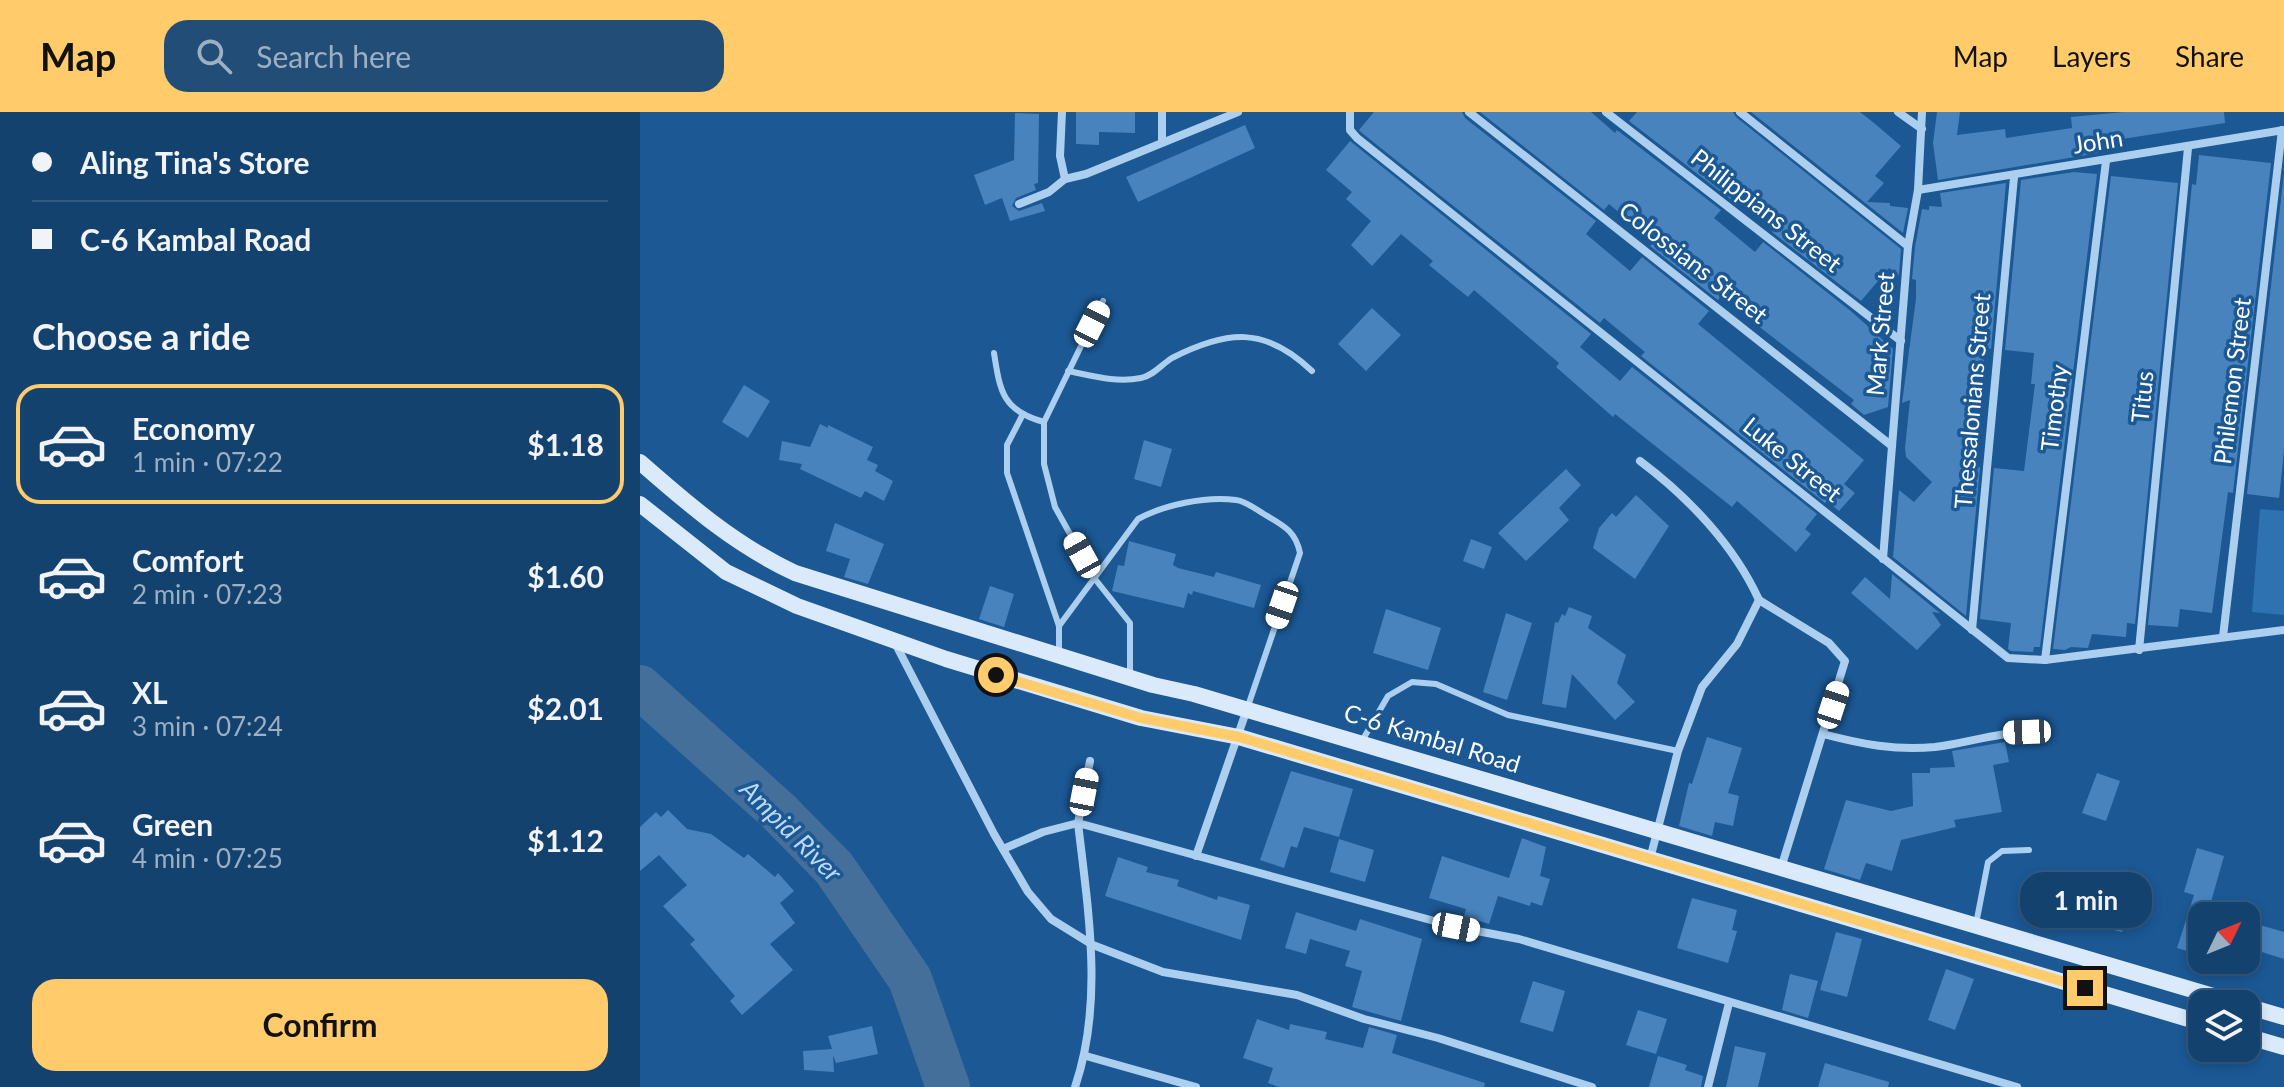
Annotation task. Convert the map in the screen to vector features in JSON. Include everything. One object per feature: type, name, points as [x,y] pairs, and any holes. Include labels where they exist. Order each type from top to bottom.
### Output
[{"type":"main road","name":"C-6 Kambal Road","points":[[640,462],[729,536],[783,567],[1059,656],[2193,990]]},
{"type":"main road","points":[[640,504],[726,572],[797,606],[946,659],[1141,718],[1239,737],[2188,1019]]},
{"type":"main road","name":"C-6 Kambal Road","points":[[2260,1010],[2284,1017]]},
{"type":"main road","points":[[2260,1040],[2284,1047]]},
{"type":"street","points":[[1062,112],[1060,156],[1065,179]]},
{"type":"street","points":[[1162,112],[1162,141]]},
{"type":"street","points":[[1019,204],[1049,192],[1065,179],[1086,174],[1238,112]]},
{"type":"street","name":"Luke Street","points":[[1350,112],[1350,130],[1357,138],[2008,658],[2045,660],[2284,630]]},
{"type":"street","name":"Colossians Street","points":[[1469,112],[1892,446]]},
{"type":"street","name":"Philippians Street","points":[[1606,112],[1901,341]]},
{"type":"street","points":[[1740,112],[1908,246]]},
{"type":"street","points":[[1898,112],[1922,129]]},
{"type":"street","name":"Mark Street","points":[[1883,559],[1908,246],[1918,190],[1922,112]]},
{"type":"street","name":"John","points":[[1918,190],[2014,177],[2283,130]]},
{"type":"street","name":"Philemon Street","points":[[2223,637],[2283,130]]},
{"type":"street","name":"Titus","points":[[2139,650],[2188,148]]},
{"type":"street","name":"Timothy","points":[[2045,660],[2106,161]]},
{"type":"street","name":"Thessalonians Street","points":[[1972,630],[2014,177]]},
{"type":"street","points":[[1640,461],[1661,477],[1712,529],[1750,579],[1759,600],[1829,643],[1845,661],[1781,869]]},
{"type":"street","points":[[1650,859],[1678,751],[1702,687],[1737,644],[1759,600]]},
{"type":"street","points":[[892,639],[1003,849],[1028,892],[1051,919],[1093,945],[1163,972],[1297,995],[1364,1019],[1438,1038],[1592,1087]]},
{"type":"street","points":[[1196,856],[1247,709]]},
{"type":"street","points":[[1823,734],[1865,746],[1907,749],[1954,744],[1999,733],[2027,732]]},
{"type":"street","points":[[1075,1087],[1086,1056],[1093,945],[1078,823],[1090,761]]},
{"type":"street","points":[[1003,849],[1043,832],[1078,823],[1456,927],[1519,939],[2017,1087]]},
{"type":"street","points":[[1708,1087],[1729,1003]]},
{"type":"street","points":[[1086,1056],[1196,1087]]},
{"type":"lane","points":[[1103,301],[1044,422],[1044,464],[1055,507],[1095,579],[1130,623],[1130,677]]},
{"type":"lane","points":[[1068,371],[1114,380],[1145,377],[1181,354],[1237,335],[1273,342],[1312,371]]},
{"type":"lane","points":[[994,353],[1000,393],[1022,416],[1044,422]]},
{"type":"lane","points":[[1022,416],[1007,445],[1007,473],[1059,626],[1059,656]]},
{"type":"lane","points":[[1059,626],[1138,519],[1157,510],[1212,500],[1239,500],[1288,529],[1297,537],[1300,553],[1247,709]]},
{"type":"lane","points":[[1361,743],[1388,696],[1412,682],[1436,684],[1508,715],[1678,751]]},
{"type":"lane","points":[[1976,925],[1988,862],[2002,851],[2029,850]]},
{"type":"shaded area","points":[[2260,509],[2284,511],[2284,615],[2252,612]]},
{"type":"building","points":[[1076,112],[1135,112],[1135,133],[1099,132],[1099,145],[1076,144]]},
{"type":"building","points":[[1374,112],[1462,112],[1465,118],[1596,221],[1586,234],[1630,271],[1642,257],[1709,311],[1698,324],[1864,460],[1844,484],[1855,493],[1839,511],[1827,501],[1825,503],[1641,356],[1645,352],[1604,318],[1600,323],[1362,133],[1359,130]]},
{"type":"building","points":[[1480,112],[1591,112],[1615,133],[1617,130],[1721,210],[1714,218],[1755,252],[1763,242],[1852,312],[1893,349],[1888,407],[1864,415],[1851,404],[1854,400],[1753,322],[1756,318],[1725,292],[1718,300],[1650,246],[1654,242],[1609,204],[1604,210]]},
{"type":"building","points":[[1637,112],[1733,112],[1901,249],[1899,275],[1889,268],[1861,301],[1772,232],[1779,224],[1738,190],[1730,199],[1629,121]]},
{"type":"building","points":[[1751,112],[1860,112],[1874,123],[1901,146],[1875,176],[1884,183],[1867,202],[1908,208],[1903,233]]},
{"type":"building","points":[[1937,112],[1960,112],[1957,135],[2005,129],[2006,138],[2072,128],[2071,117],[2124,112],[2224,112],[2225,123],[2103,142],[2104,152],[1938,180],[1933,143]]},
{"type":"building","points":[[1015,113],[1039,114],[1038,183],[1034,184],[1036,190],[1016,198],[1012,206],[1019,211],[1042,203],[1045,211],[1010,221],[1002,198],[985,205],[974,175],[1014,160]]},
{"type":"building","points":[[1245,125],[1255,148],[1138,202],[1126,177]]},
{"type":"building","points":[[1350,141],[1591,334],[1580,347],[1620,381],[1632,367],[1817,514],[1805,529],[1811,534],[1796,552],[1737,501],[1732,507],[1615,414],[1613,417],[1556,367],[1559,363],[1474,290],[1468,297],[1452,284],[1429,265],[1433,261],[1401,234],[1372,266],[1351,245],[1371,221],[1346,199],[1352,192],[1326,170]]},
{"type":"building","points":[[2199,155],[2271,163],[2233,493],[2228,492],[2212,613],[2180,609],[2178,627],[2148,625],[2192,184],[2196,185]]},
{"type":"building","points":[[2074,172],[2097,174],[2040,647],[2034,647],[2033,652],[2011,651],[2008,649],[2011,623],[1980,619],[1994,468],[2024,471],[2035,384],[2031,384],[2034,353],[2005,350],[2021,180]]},
{"type":"building","points":[[2284,173],[2284,451],[2279,498],[2247,494]]},
{"type":"building","points":[[2111,176],[2178,183],[2135,624],[2127,623],[2126,637],[2092,634],[2088,648],[2053,649]]},
{"type":"building","points":[[2006,183],[1991,349],[1985,348],[1982,381],[1973,380],[1961,465],[1980,467],[1966,616],[1893,557],[1899,490],[1914,502],[1932,482],[1906,457],[1905,448],[1910,400],[1902,403],[1916,299],[1916,280],[1912,279],[1922,209],[1942,207],[1940,193]]},
{"type":"building","points":[[1372,308],[1401,335],[1366,371],[1338,344]]},
{"type":"building","points":[[744,385],[770,401],[748,438],[722,422]]},
{"type":"building","points":[[820,424],[873,447],[867,460],[878,465],[875,471],[893,481],[884,501],[865,491],[861,498],[800,469],[802,464],[779,460],[782,441],[810,447]]},
{"type":"building","points":[[1144,440],[1172,449],[1161,487],[1134,479]]},
{"type":"building","points":[[1566,469],[1581,485],[1559,508],[1569,520],[1526,561],[1498,533]]},
{"type":"building","points":[[1636,495],[1669,526],[1635,579],[1593,548],[1599,528],[1612,513],[1616,517]]},
{"type":"building","points":[[835,523],[884,544],[868,584],[844,577],[850,559],[826,551]]},
{"type":"building","points":[[1471,539],[1492,547],[1484,569],[1463,561]]},
{"type":"building","points":[[1129,541],[1176,554],[1173,565],[1178,568],[1214,577],[1216,572],[1261,585],[1254,608],[1193,591],[1192,595],[1188,593],[1184,608],[1112,591],[1118,565],[1124,566]]},
{"type":"building","points":[[1892,574],[1940,613],[1932,612],[1941,625],[1917,650],[1851,593],[1865,577],[1890,599]]},
{"type":"building","points":[[990,586],[1014,594],[1004,627],[979,619]]},
{"type":"building","points":[[1569,607],[1592,616],[1588,628],[1626,655],[1617,683],[1635,702],[1615,720],[1572,674],[1566,708],[1542,704],[1555,622],[1558,623],[1562,614],[1565,616]]},
{"type":"building","points":[[1386,609],[1441,628],[1428,670],[1373,653]]},
{"type":"building","points":[[1506,613],[1532,623],[1507,700],[1483,692]]},
{"type":"building","points":[[1707,737],[1742,748],[1728,793],[1739,796],[1733,826],[1715,822],[1712,836],[1679,826],[1689,783],[1692,784]]},
{"type":"building","points":[[2005,742],[2009,762],[1993,765],[2002,812],[1954,820],[1956,827],[1901,840],[1892,871],[1866,863],[1860,880],[1824,869],[1846,800],[1891,811],[1913,806],[1912,773],[1930,773],[1930,768],[1955,767],[1952,751]]},
{"type":"building","points":[[1291,771],[1353,789],[1339,837],[1304,827],[1297,848],[1291,846],[1284,868],[1260,860]]},
{"type":"building","points":[[2097,773],[2120,781],[2106,821],[2082,813]]},
{"type":"building","points":[[668,810],[687,829],[711,834],[744,858],[748,854],[775,877],[778,873],[794,891],[780,903],[795,923],[770,944],[793,970],[742,1015],[730,1001],[735,996],[690,944],[695,940],[663,906],[687,885],[659,855],[640,871],[640,827],[656,812],[661,817]]},
{"type":"building","points":[[1522,838],[1546,847],[1540,876],[1550,879],[1542,906],[1531,902],[1530,906],[1498,896],[1489,924],[1464,916],[1466,909],[1429,898],[1442,856],[1509,878]]},
{"type":"building","points":[[1339,839],[1374,850],[1365,882],[1330,872]]},
{"type":"building","points":[[2197,848],[2224,856],[2211,902],[2192,902],[2194,895],[2184,892]]},
{"type":"building","points":[[1118,857],[1148,867],[1146,872],[1179,880],[1177,886],[1217,900],[1218,896],[1250,905],[1241,940],[1105,896]]},
{"type":"building","points":[[2064,874],[2132,893],[2122,932],[2097,926],[2099,918],[2054,903]]},
{"type":"building","points":[[1692,898],[1737,910],[1732,930],[1737,931],[1728,963],[1677,948]]},
{"type":"building","points":[[1296,912],[1356,931],[1360,919],[1422,939],[1401,1021],[1352,1007],[1362,971],[1345,966],[1350,951],[1310,939],[1306,954],[1285,948]]},
{"type":"building","points":[[2188,914],[2188,951],[2177,948]]},
{"type":"building","points":[[2260,925],[2284,932],[2284,959],[2260,951]]},
{"type":"building","points":[[1836,932],[1862,939],[1847,997],[1820,990]]},
{"type":"building","points":[[1946,969],[1974,979],[1955,1030],[1928,1020]]},
{"type":"building","points":[[1790,974],[1818,981],[1808,1018],[1782,1010]]},
{"type":"building","points":[[1533,981],[1565,991],[1553,1032],[1520,1022]]},
{"type":"building","points":[[1638,1010],[1667,1019],[1656,1054],[1626,1045]]},
{"type":"building","points":[[1257,1019],[1289,1030],[1290,1024],[1327,1032],[1325,1039],[1363,1048],[1369,1027],[1397,1035],[1392,1053],[1485,1083],[1484,1087],[1279,1087],[1268,1083],[1273,1068],[1243,1058]]},
{"type":"building","points":[[872,1026],[878,1054],[836,1063],[833,1055],[834,1072],[804,1070],[803,1051],[832,1049],[828,1036]]},
{"type":"building","points":[[1735,1046],[1766,1053],[1758,1087],[1726,1087]]},
{"type":"building","points":[[1658,1056],[1687,1065],[1685,1070],[1703,1076],[1701,1087],[1649,1087]]},
{"type":"building","points":[[1825,1063],[1889,1082],[1888,1087],[1818,1087]]},
{"type":"waterway","name":"Ampid River","points":[[640,687],[777,810],[834,868],[910,979],[948,1087]]},
{"type":"route","points":[[996,675],[1141,718],[1239,737],[2085,988]]}]
